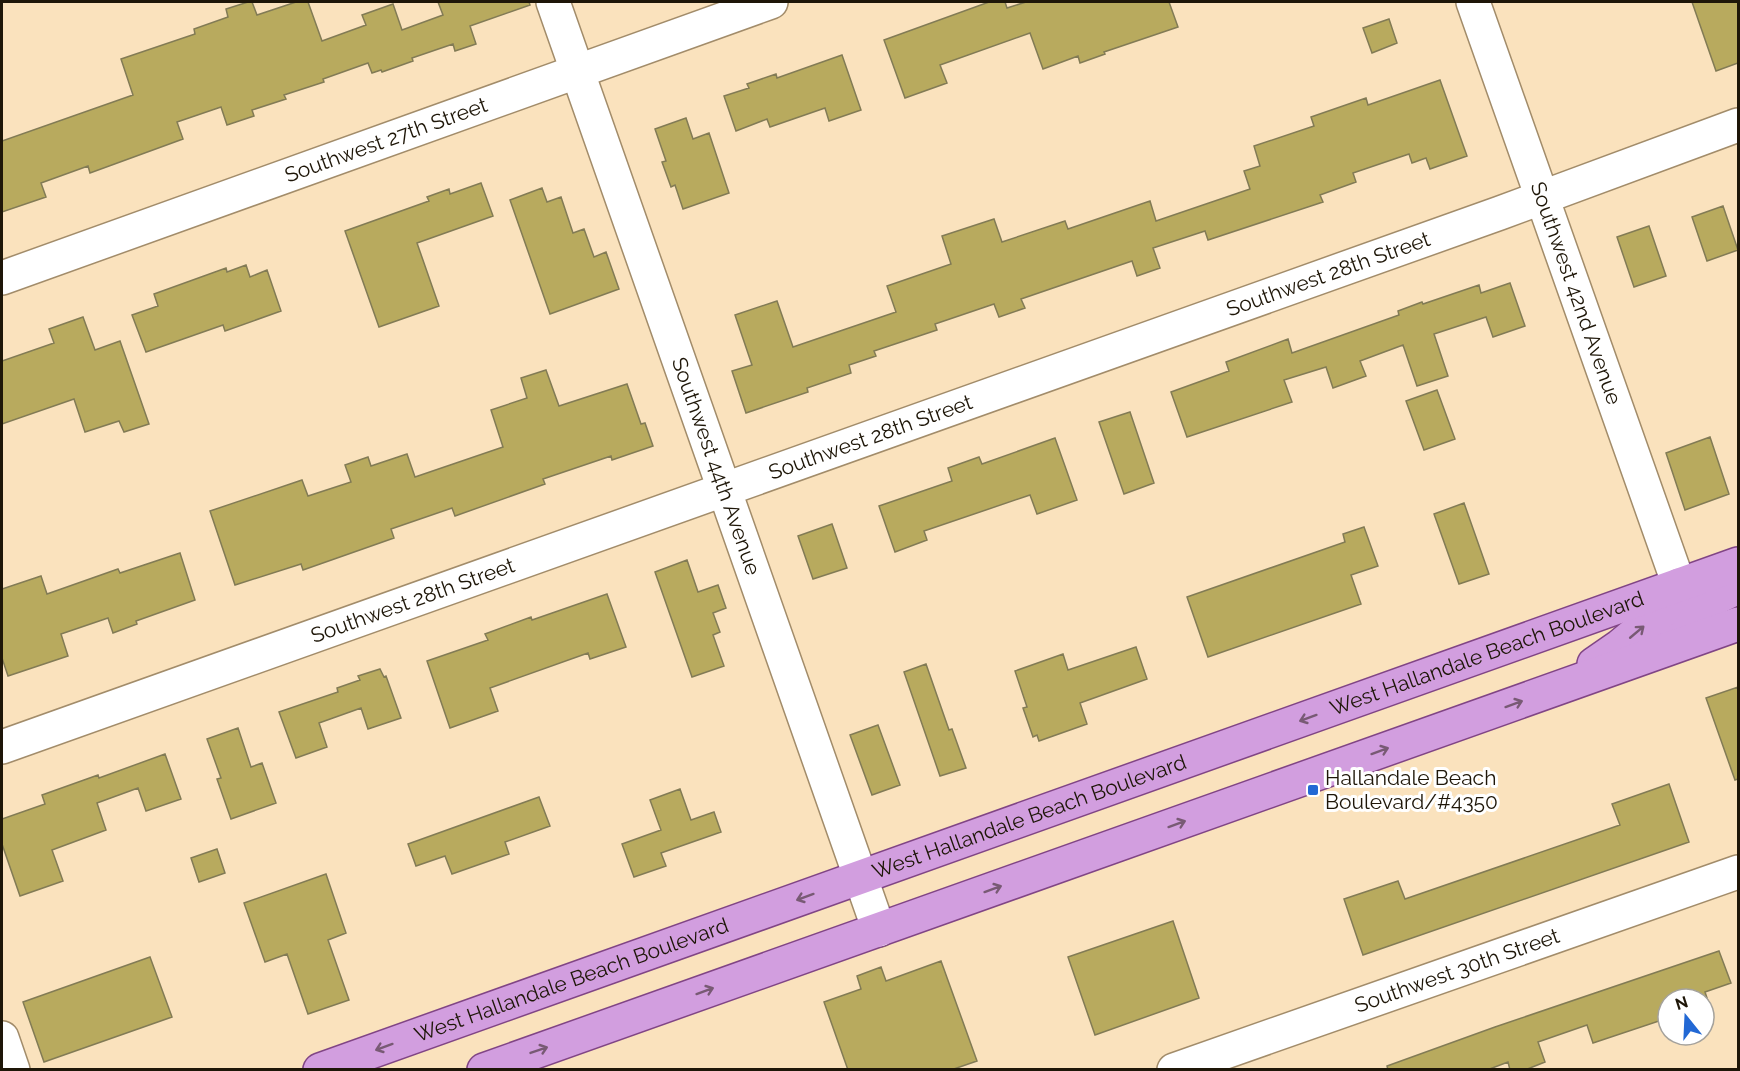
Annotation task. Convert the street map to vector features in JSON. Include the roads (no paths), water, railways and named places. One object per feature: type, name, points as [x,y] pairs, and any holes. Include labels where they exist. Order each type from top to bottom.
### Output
[{"type":"main road","name":"West Hallandale Beach Boulevard","points":[[320,1070],[1738,564]]},
{"type":"main road","points":[[1555,690],[1620,646],[1661,612],[1679,585]]},
{"type":"main road","points":[[1658,653],[1710,601],[1738,587]]},
{"type":"main road","points":[[484,1070],[1738,624]]},
{"type":"street","name":"Southwest 44th Avenue","points":[[554,2],[879,930]]},
{"type":"street","name":"Southwest 27th Street","points":[[2,278],[771,2]]},
{"type":"street","name":"Southwest 42nd Avenue","points":[[1473,2],[1679,585]]},
{"type":"street","name":"Southwest 28th Street","points":[[2,747],[1543,197],[1738,125]]},
{"type":"street","name":"Southwest 30th Street","points":[[1174,1070],[1738,872]]},
{"type":"street","points":[[2,1038],[13,1070]]},
{"type":"place","name":"Hallandale Beach Boulevard/#4350","points":[[1313,790]]}]
